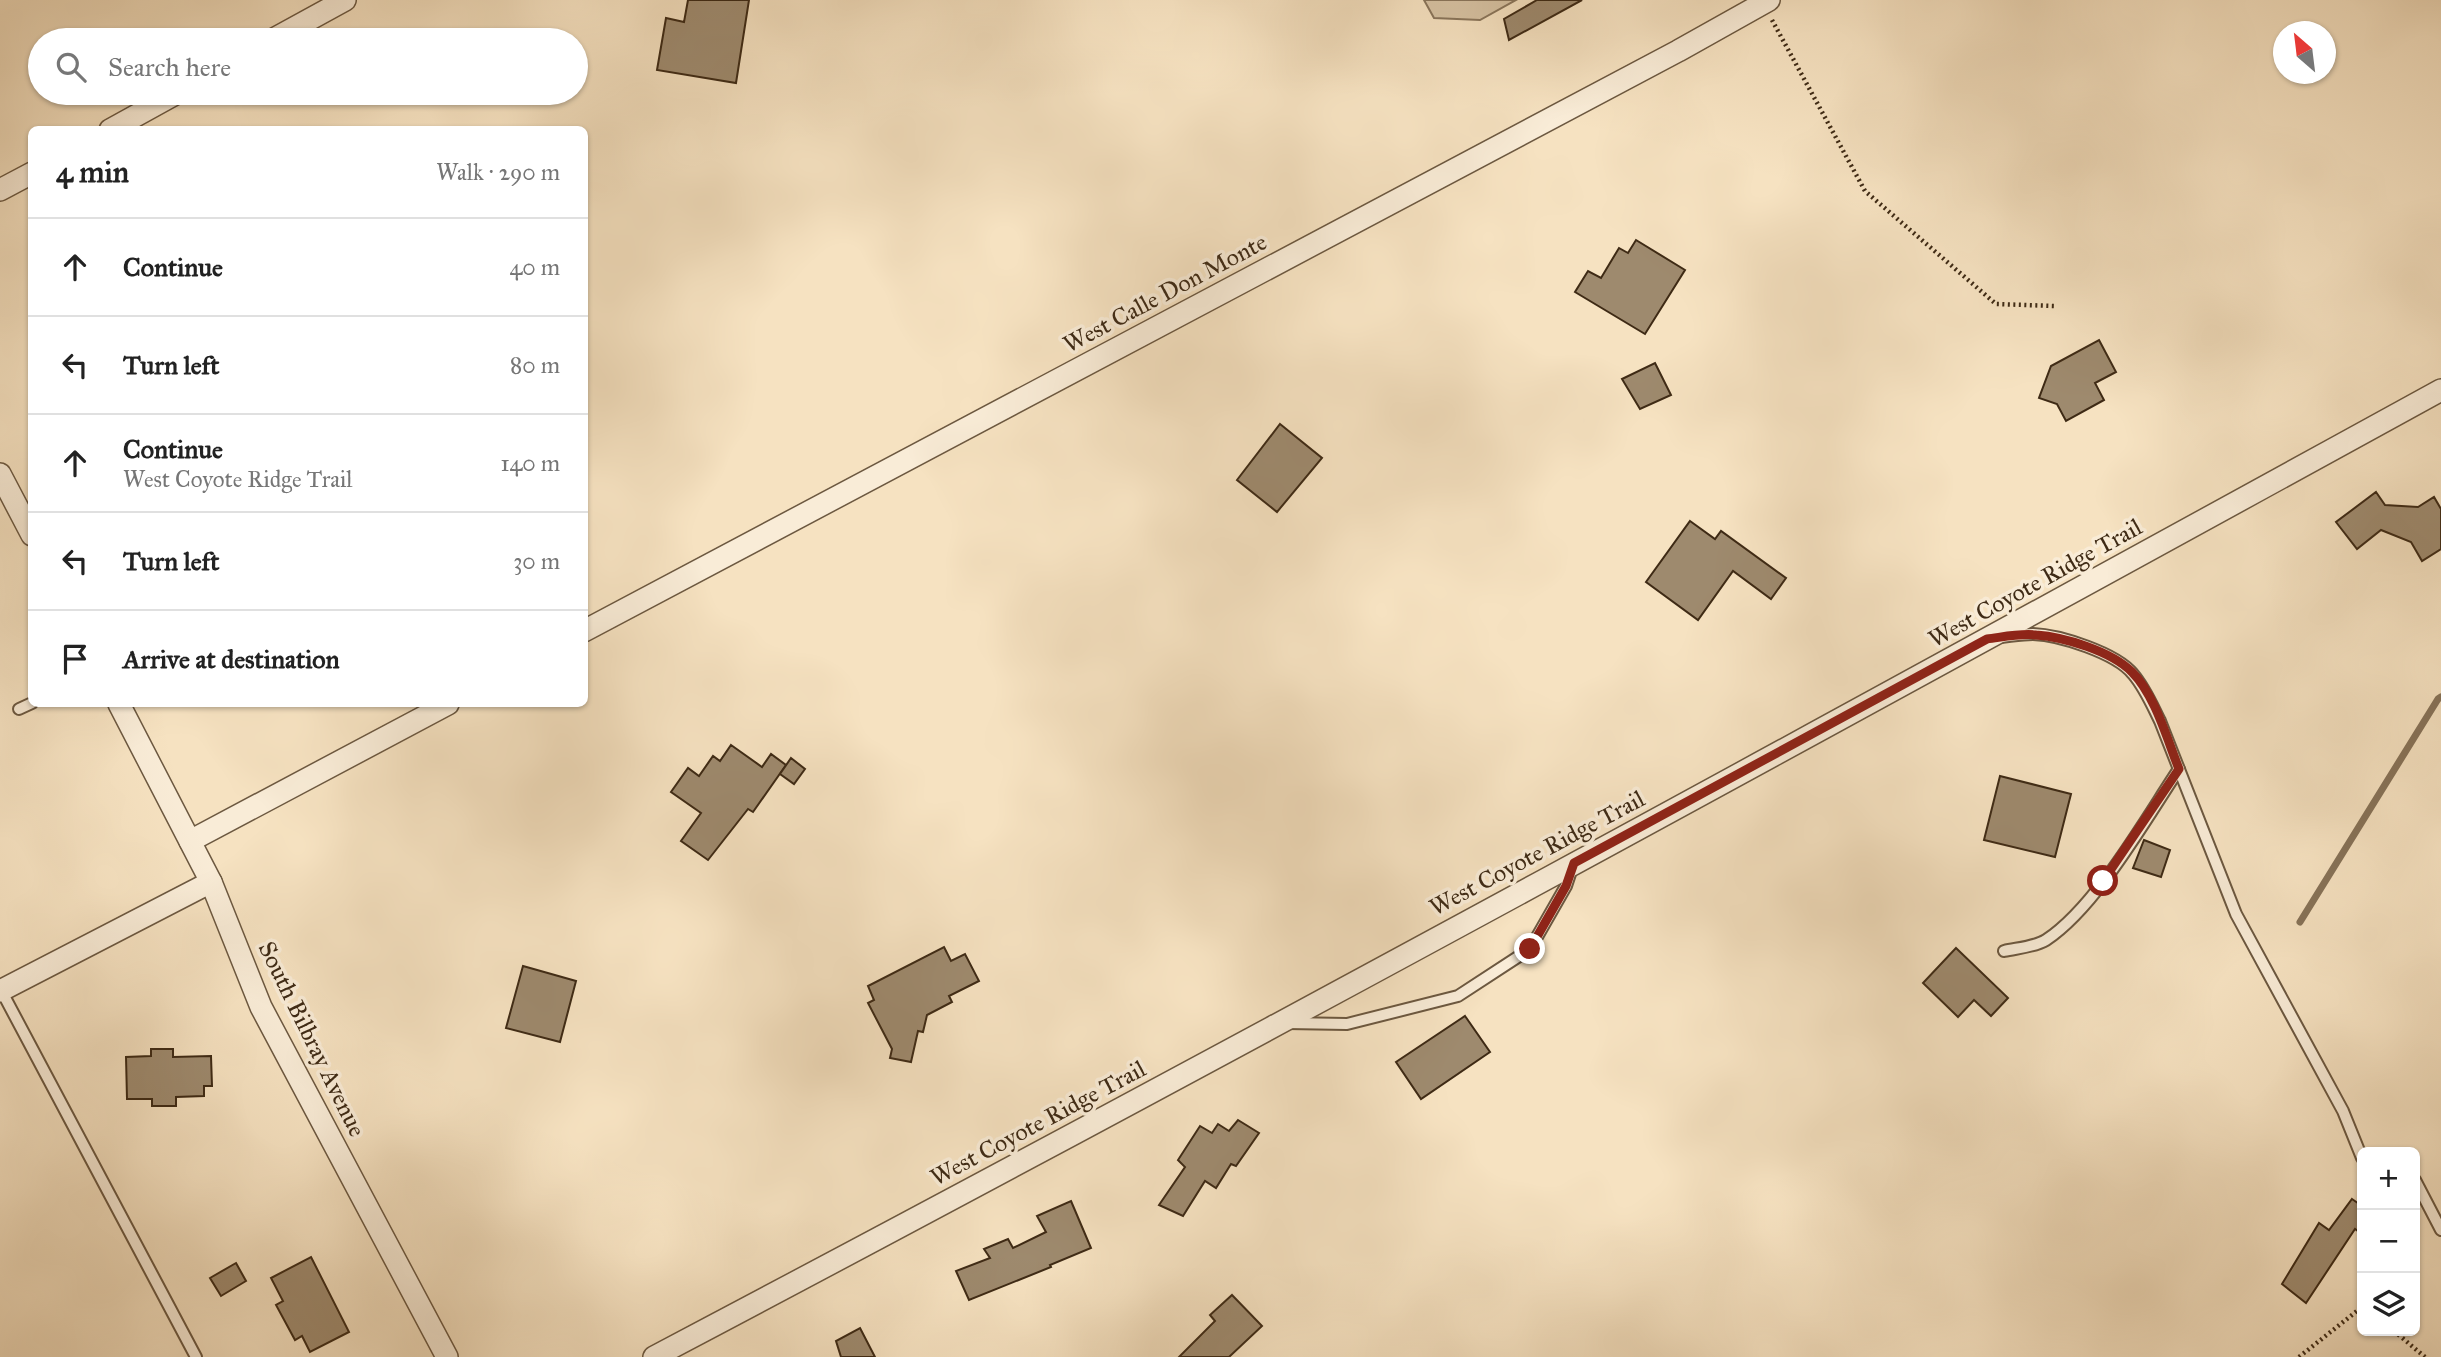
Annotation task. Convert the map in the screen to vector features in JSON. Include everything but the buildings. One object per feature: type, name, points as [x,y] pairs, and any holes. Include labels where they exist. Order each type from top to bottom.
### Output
[{"type":"street","points":[[294,28],[345,0]]},
{"type":"street","name":"West Calle Don Monte","points":[[588,629],[1766,2]]},
{"type":"street","points":[[117,126],[155,105]]},
{"type":"street","points":[[0,190],[28,175]]},
{"type":"street","name":"West Coyote Ridge Trail","points":[[654,1357],[908,1223],[1574,863],[2441,390]]},
{"type":"street","points":[[0,474],[28,527]]},
{"type":"street","name":"South Bilbray Avenue","points":[[121,707],[211,882],[261,1007],[447,1357]]},
{"type":"street","points":[[190,841],[442,707]]},
{"type":"street","points":[[1,991],[211,882]]},
{"type":"lane","points":[[1987,639],[2035,634],[2071,641],[2110,657],[2132,671],[2160,721],[2236,914],[2343,1111],[2358,1147]]},
{"type":"lane","points":[[19,709],[28,705]]},
{"type":"lane","points":[[2004,951],[2043,942],[2068,922],[2103,881],[2179,769]]},
{"type":"lane","points":[[1277,1023],[1347,1024],[1458,996],[1530,949],[1566,886],[1574,863]]},
{"type":"lane","points":[[1,991],[196,1357]]},
{"type":"lane","points":[[2420,1190],[2441,1230]]},
{"type":"path","points":[[1766,2],[1865,191],[1996,304],[2054,306]]},
{"type":"path","points":[[2299,1357],[2357,1311]]},
{"type":"path","points":[[2400,1336],[2425,1357]]},
{"type":"shaded area","points":[[1424,0],[1516,0],[1480,20],[1434,18]]},
{"type":"waterway","points":[[2300,922],[2441,697]]},
{"type":"route","points":[[1530,949],[1566,886],[1574,863],[1987,639],[2035,634],[2071,641],[2110,657],[2132,671],[2160,721],[2179,769],[2103,881]]}]
